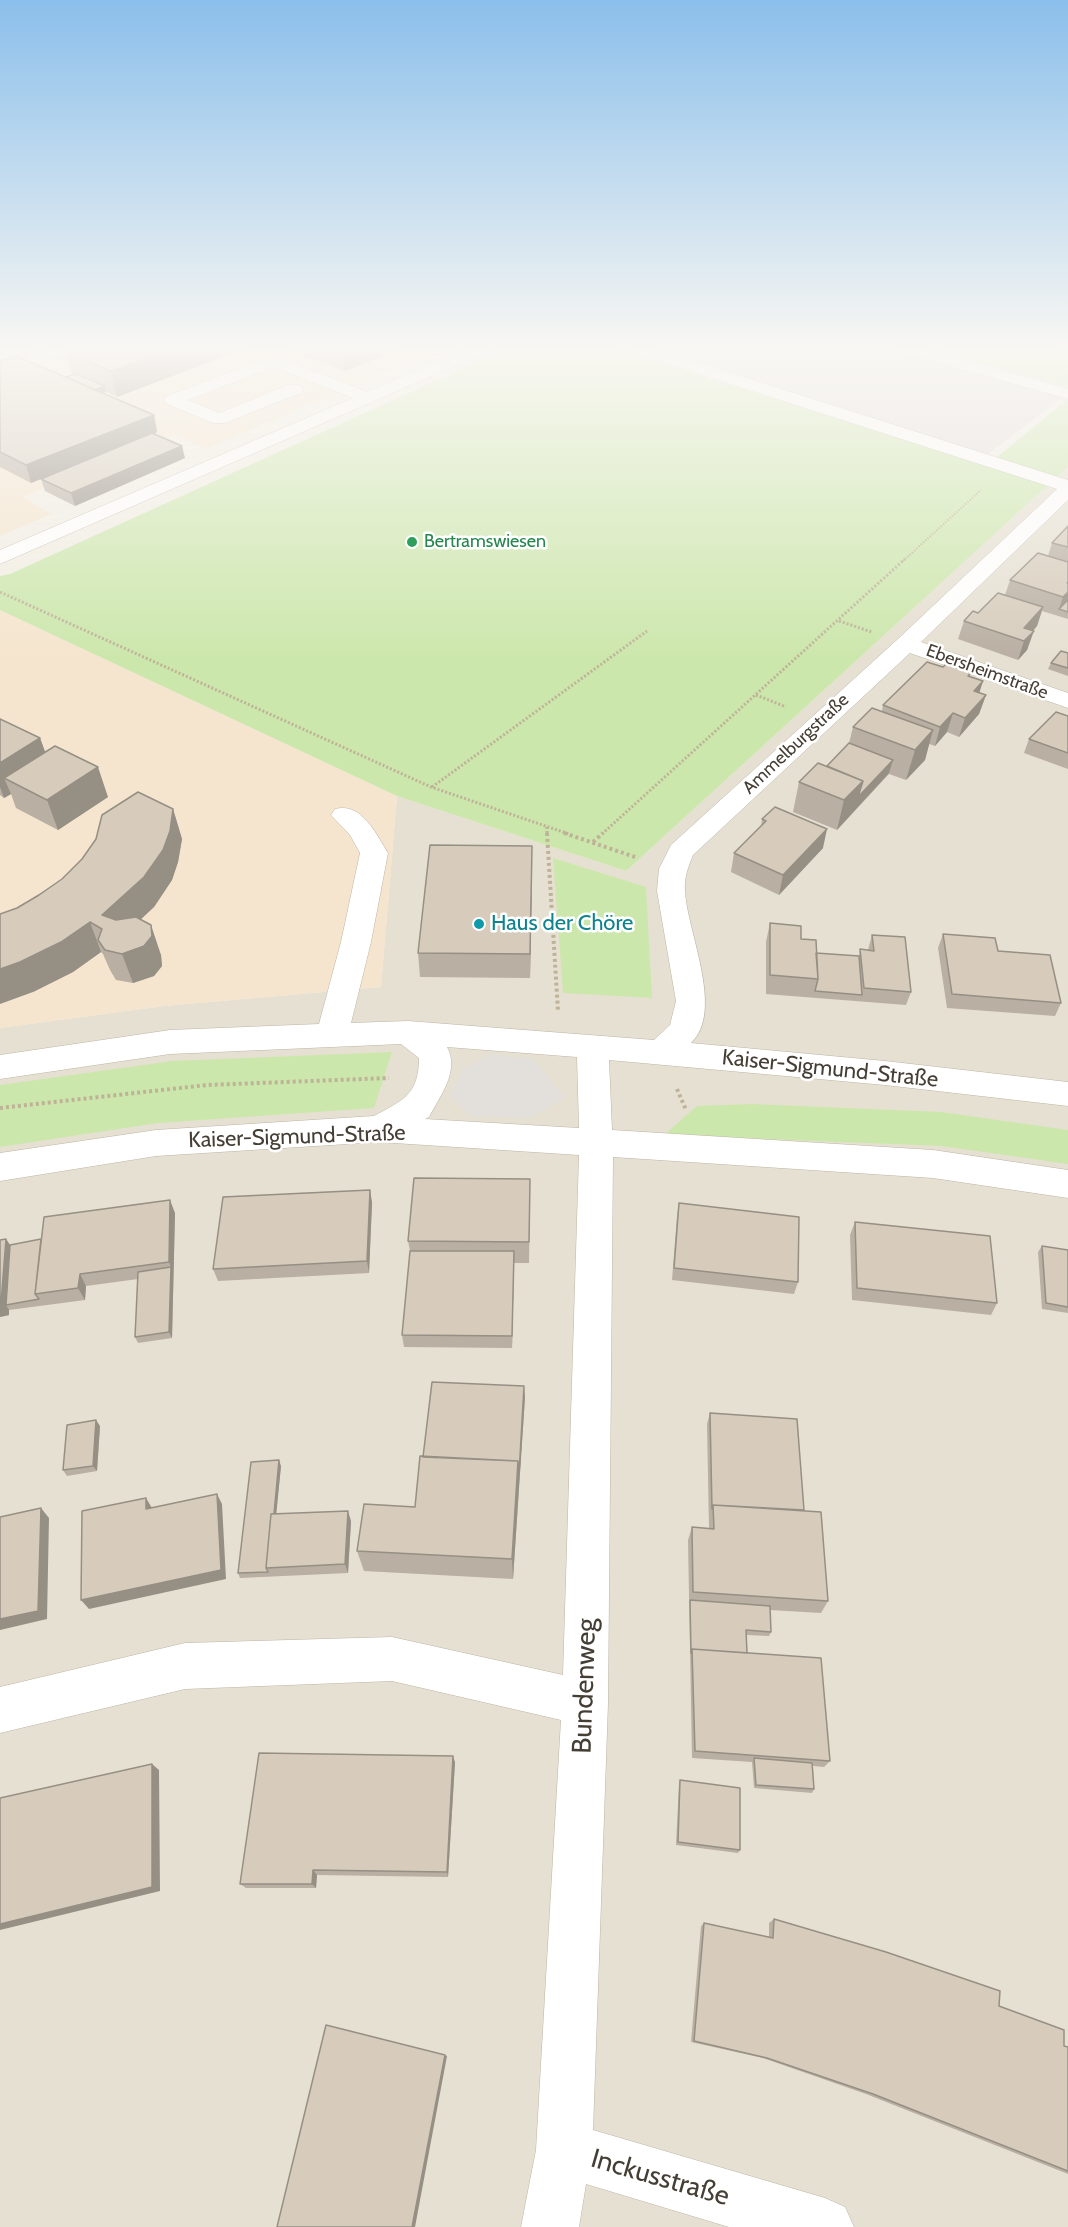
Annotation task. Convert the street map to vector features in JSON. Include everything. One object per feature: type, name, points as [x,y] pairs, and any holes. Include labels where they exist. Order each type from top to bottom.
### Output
[{"type":"street","points":[[0,558],[248,451]]},
{"type":"street","points":[[957,451],[1068,487]]},
{"type":"street","name":"Ammelburgstraße","points":[[673,869],[681,851],[906,644],[1058,511],[1068,487]]},
{"type":"street","name":"Ebersheimstraße","points":[[906,644],[1068,701]]},
{"type":"street","points":[[332,1036],[356,942],[374,853],[360,830],[344,815]]},
{"type":"street","points":[[661,1052],[685,1030],[691,1000],[671,891],[673,869]]},
{"type":"street","points":[[379,1129],[417,1108],[435,1076],[435,1054],[408,1032]]},
{"type":"street","name":"Kaiser-Sigmund-Straße","points":[[0,1067],[170,1042],[408,1032],[885,1073],[1068,1094]]},
{"type":"street","points":[[593,1047],[596,1143]]},
{"type":"street","name":"Kaiser-Sigmund-Straße","points":[[0,1167],[156,1143],[379,1129],[933,1164],[1068,1184]]},
{"type":"street","name":"Bundenweg","points":[[550,2227],[564,2150],[585,1703],[596,1143]]},
{"type":"street","points":[[0,1710],[185,1666],[392,1659],[585,1703]]},
{"type":"street","name":"Inckusstraße","points":[[564,2150],[825,2227]]},
{"type":"path","points":[[593,842],[1007,467]]},
{"type":"path","points":[[0,592],[432,787],[673,869]]},
{"type":"path","points":[[432,787],[647,631]]},
{"type":"path","points":[[548,827],[561,1044]]},
{"type":"path","points":[[0,1108],[207,1085],[435,1076]]},
{"type":"shaded area","points":[[0,451],[135,451],[22,497],[52,514],[0,536]]},
{"type":"shaded area","points":[[947,451],[992,451],[979,461]]},
{"type":"shaded area","points":[[1068,467],[1068,2227],[0,2227],[0,1028],[164,1006],[381,987],[397,796],[626,871]]},
{"type":"shaded area","points":[[0,610],[397,796],[381,987],[164,1006],[0,1028]]},
{"type":"shaded area","points":[[490,1054],[533,1059],[565,1098],[529,1118],[470,1116],[449,1096],[463,1070]]},
{"type":"green space","points":[[281,451],[938,451],[986,466],[1004,451],[1068,451],[1068,467],[626,871],[397,796],[0,610],[0,576],[10,574]]},
{"type":"green space","points":[[553,858],[646,887],[652,998],[563,993]]},
{"type":"green space","points":[[392,1052],[374,1108],[158,1123],[0,1147],[0,1085],[172,1061]]},
{"type":"green space","points":[[751,1104],[941,1112],[1068,1130],[1068,1164],[941,1146],[664,1135],[697,1106]]},
{"type":"building","points":[[0,451],[62,451],[26,465]]},
{"type":"building","points":[[109,451],[170,451],[71,493],[41,479]]},
{"type":"building","points":[[1068,526],[1068,547],[1052,543]]},
{"type":"building","points":[[1038,553],[1068,562],[1068,592],[1063,597],[1010,580]]},
{"type":"building","points":[[998,593],[1043,607],[1024,628],[1034,631],[1024,641],[964,621],[973,611],[978,613]]},
{"type":"building","points":[[1068,600],[1068,612],[1059,609]]},
{"type":"building","points":[[1061,651],[1068,653],[1068,668],[1051,663]]},
{"type":"building","points":[[927,662],[943,667],[946,664],[971,673],[968,676],[983,681],[974,691],[986,695],[965,718],[953,713],[940,727],[883,705]]},
{"type":"building","points":[[872,708],[933,730],[915,750],[853,727]]},
{"type":"building","points":[[1056,712],[1068,716],[1068,753],[1029,739]]},
{"type":"building","points":[[0,719],[40,738],[0,763]]},
{"type":"building","points":[[849,743],[893,760],[858,797],[863,781],[827,766]]},
{"type":"building","points":[[55,746],[98,767],[47,800],[4,778]]},
{"type":"building","points":[[818,763],[863,781],[844,800],[799,782]]},
{"type":"building","points":[[138,792],[173,809],[170,831],[163,850],[144,877],[102,915],[116,920],[136,917],[151,925],[152,936],[144,946],[122,954],[105,950],[98,940],[102,929],[90,922],[61,942],[0,969],[0,914],[17,908],[62,879],[82,859],[96,839],[102,815]]},
{"type":"building","points":[[775,807],[827,829],[783,875],[734,853],[766,821],[762,819]]},
{"type":"building","name":"Haus der Chöre","points":[[430,845],[532,846],[530,954],[418,953]]},
{"type":"building","points":[[770,923],[801,926],[801,939],[816,940],[818,979],[770,975]]},
{"type":"building","points":[[943,934],[995,938],[998,951],[1050,955],[1061,1003],[952,994]]},
{"type":"building","points":[[872,935],[905,937],[911,992],[864,988],[860,949],[874,951]]},
{"type":"building","points":[[816,953],[859,956],[862,995],[815,991],[818,979]]},
{"type":"building","points":[[414,1178],[530,1179],[529,1242],[408,1241]]},
{"type":"building","points":[[370,1190],[367,1261],[213,1269],[223,1197]]},
{"type":"building","points":[[170,1200],[169,1262],[80,1274],[78,1288],[35,1294],[44,1217]]},
{"type":"building","points":[[679,1203],[799,1217],[798,1282],[674,1268]]},
{"type":"building","points":[[855,1222],[990,1236],[997,1303],[857,1288]]},
{"type":"building","points":[[6,1239],[1,1303],[0,1303],[0,1240]]},
{"type":"building","points":[[41,1239],[35,1294],[39,1299],[6,1305],[10,1245]]},
{"type":"building","points":[[1042,1246],[1068,1250],[1068,1307],[1046,1303]]},
{"type":"building","points":[[410,1251],[514,1251],[512,1336],[402,1335]]},
{"type":"building","points":[[171,1267],[169,1332],[135,1337],[138,1272]]},
{"type":"building","points":[[432,1382],[524,1386],[519,1474],[518,1461],[423,1457]]},
{"type":"building","points":[[710,1413],[797,1419],[804,1510],[713,1505],[712,1509]]},
{"type":"building","points":[[96,1420],[93,1466],[63,1470],[67,1425]]},
{"type":"building","points":[[420,1456],[518,1461],[512,1559],[357,1551],[364,1504],[415,1507]]},
{"type":"building","points":[[279,1460],[274,1514],[271,1514],[266,1568],[268,1572],[238,1573],[251,1462]]},
{"type":"building","points":[[217,1494],[221,1570],[81,1600],[82,1511],[146,1498],[146,1509]]},
{"type":"building","points":[[713,1505],[821,1512],[828,1601],[693,1592],[692,1527],[714,1529]]},
{"type":"building","points":[[41,1508],[38,1611],[0,1619],[0,1517]]},
{"type":"building","points":[[348,1511],[345,1564],[266,1568],[271,1514]]},
{"type":"building","points":[[690,1600],[770,1606],[771,1632],[746,1630],[747,1653],[692,1649],[691,1653]]},
{"type":"building","points":[[692,1649],[821,1658],[830,1761],[695,1751]]},
{"type":"building","points":[[259,1753],[453,1756],[447,1872],[313,1870],[312,1884],[240,1884]]},
{"type":"building","points":[[754,1758],[812,1763],[814,1789],[756,1785]]},
{"type":"building","points":[[152,1764],[152,1887],[0,1924],[0,1798]]},
{"type":"building","points":[[680,1780],[740,1788],[740,1850],[678,1842]]},
{"type":"building","points":[[774,1919],[886,1952],[1000,1991],[999,2006],[1064,2030],[1064,2046],[1068,2047],[1068,2171],[873,2094],[767,2058],[694,2041],[704,1923],[773,1938]]},
{"type":"building","points":[[326,2025],[445,2055],[412,2227],[277,2227]]},
{"type":"place","name":"Bertramswiesen","points":[[412,542]]},
{"type":"place","name":"Haus der Chöre","points":[[479,924]]}]
